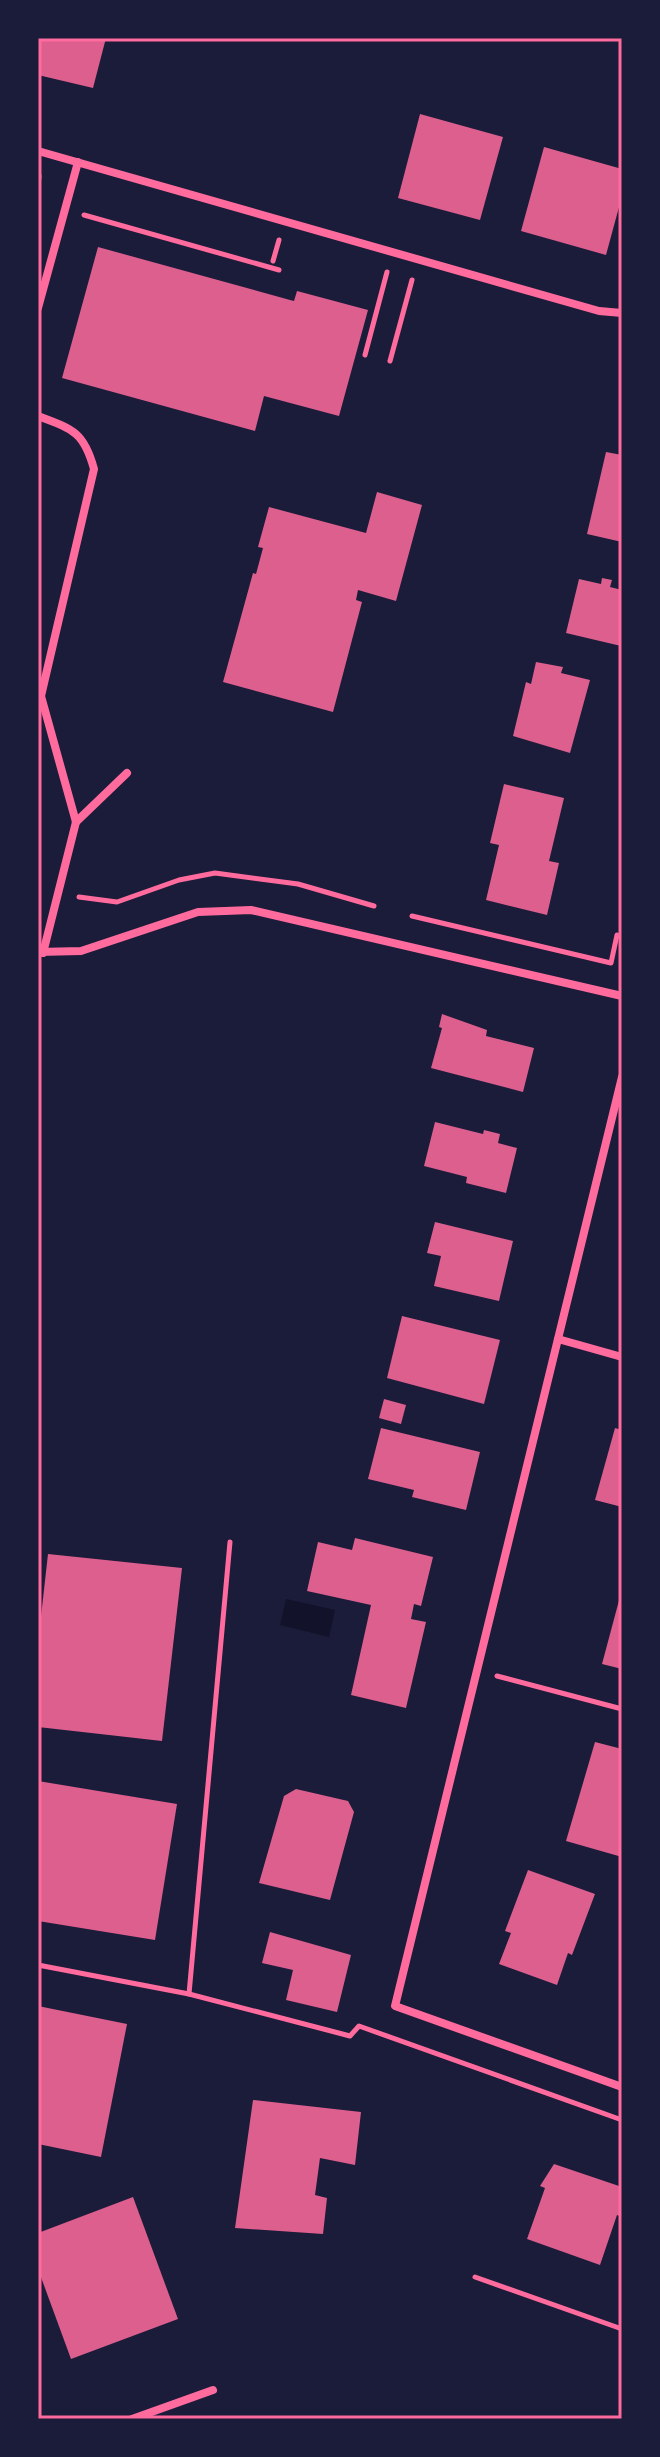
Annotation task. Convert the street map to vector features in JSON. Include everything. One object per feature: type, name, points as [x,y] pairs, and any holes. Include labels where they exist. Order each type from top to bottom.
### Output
[{"type":"street","points":[[38,151],[599,311],[622,313]]},
{"type":"street","points":[[38,308],[78,162]]},
{"type":"street","points":[[38,416],[64,426],[87,443],[94,469],[41,696],[76,822]]},
{"type":"street","points":[[127,773],[76,822],[40,952],[81,951],[198,912],[251,910],[622,996]]},
{"type":"street","points":[[622,1077],[395,2006],[622,2087]]},
{"type":"street","points":[[558,1339],[622,1357]]},
{"type":"street","points":[[132,2419],[213,2390]]},
{"type":"path","points":[[38,187],[41,176]]},
{"type":"path","points":[[89,216],[279,270]]},
{"type":"path","points":[[273,261],[279,240]]},
{"type":"path","points":[[365,355],[387,272]]},
{"type":"path","points":[[390,361],[412,279]]},
{"type":"path","points":[[412,916],[584,960],[611,963],[619,933]]},
{"type":"path","points":[[189,1994],[230,1542]]},
{"type":"path","points":[[477,1671],[622,1709]]},
{"type":"path","points":[[38,1965],[189,1994],[350,2036],[359,2026],[622,2120]]},
{"type":"path","points":[[475,2277],[622,2329]]},
{"type":"shaded area","points":[[286,1599],[335,1610],[329,1637],[280,1625]]},
{"type":"building","points":[[38,38],[106,38],[93,88],[38,75]]},
{"type":"building","points":[[420,114],[503,137],[480,220],[398,198]]},
{"type":"building","points":[[544,147],[622,169],[622,196],[606,255],[521,231]]},
{"type":"building","points":[[98,247],[294,301],[297,291],[368,310],[339,416],[264,396],[255,431],[62,378]]},
{"type":"building","points":[[606,452],[622,455],[622,542],[587,534]]},
{"type":"building","points":[[377,492],[422,505],[396,601],[358,590],[356,600],[362,602],[333,712],[223,682],[253,573],[256,574],[263,548],[258,547],[269,507],[366,533]]},
{"type":"building","points":[[602,578],[612,580],[610,587],[622,590],[621,646],[566,633],[579,579],[601,584]]},
{"type":"building","points":[[536,662],[563,667],[561,673],[590,680],[570,753],[513,736],[526,682],[531,684]]},
{"type":"building","points":[[504,784],[564,798],[549,861],[559,863],[547,915],[486,900],[499,845],[490,843]]},
{"type":"building","points":[[442,1014],[487,1030],[486,1036],[534,1048],[523,1092],[431,1068],[442,1028],[439,1027]]},
{"type":"building","points":[[435,1122],[483,1134],[484,1130],[500,1134],[498,1143],[517,1148],[506,1193],[466,1183],[467,1177],[424,1166]]},
{"type":"building","points":[[435,1222],[513,1241],[499,1301],[434,1286],[441,1256],[427,1253]]},
{"type":"building","points":[[402,1316],[500,1340],[484,1404],[387,1378]]},
{"type":"building","points":[[384,1399],[406,1405],[401,1424],[379,1418]]},
{"type":"building","points":[[381,1428],[480,1452],[466,1510],[412,1497],[414,1490],[368,1479]]},
{"type":"building","points":[[615,1428],[622,1430],[622,1507],[595,1500]]},
{"type":"building","points":[[355,1538],[433,1557],[421,1606],[414,1604],[411,1619],[426,1622],[406,1708],[351,1695],[371,1605],[307,1591],[318,1542],[352,1550]]},
{"type":"building","points":[[48,1554],[182,1568],[162,1741],[38,1727],[38,1643]]},
{"type":"building","points":[[622,1593],[622,1669],[602,1664]]},
{"type":"building","points":[[595,1742],[622,1749],[622,1857],[566,1841]]},
{"type":"building","points":[[38,1781],[177,1804],[155,1940],[38,1921]]},
{"type":"building","points":[[296,1789],[348,1801],[354,1812],[330,1900],[259,1883],[284,1796]]},
{"type":"building","points":[[528,1870],[595,1894],[557,1985],[499,1964],[511,1933],[505,1931]]},
{"type":"building","points":[[270,1932],[351,1955],[337,2012],[286,2000],[293,1970],[262,1963]]},
{"type":"building","points":[[38,2006],[127,2024],[101,2157],[38,2144]]},
{"type":"building","points":[[253,2100],[361,2112],[355,2165],[320,2158],[315,2195],[327,2198],[323,2234],[235,2228]]},
{"type":"building","points":[[554,2164],[622,2187],[622,2217],[617,2215],[600,2265],[527,2239],[545,2188],[540,2186]]},
{"type":"building","points":[[133,2197],[178,2319],[71,2359],[38,2269],[38,2233]]}]
